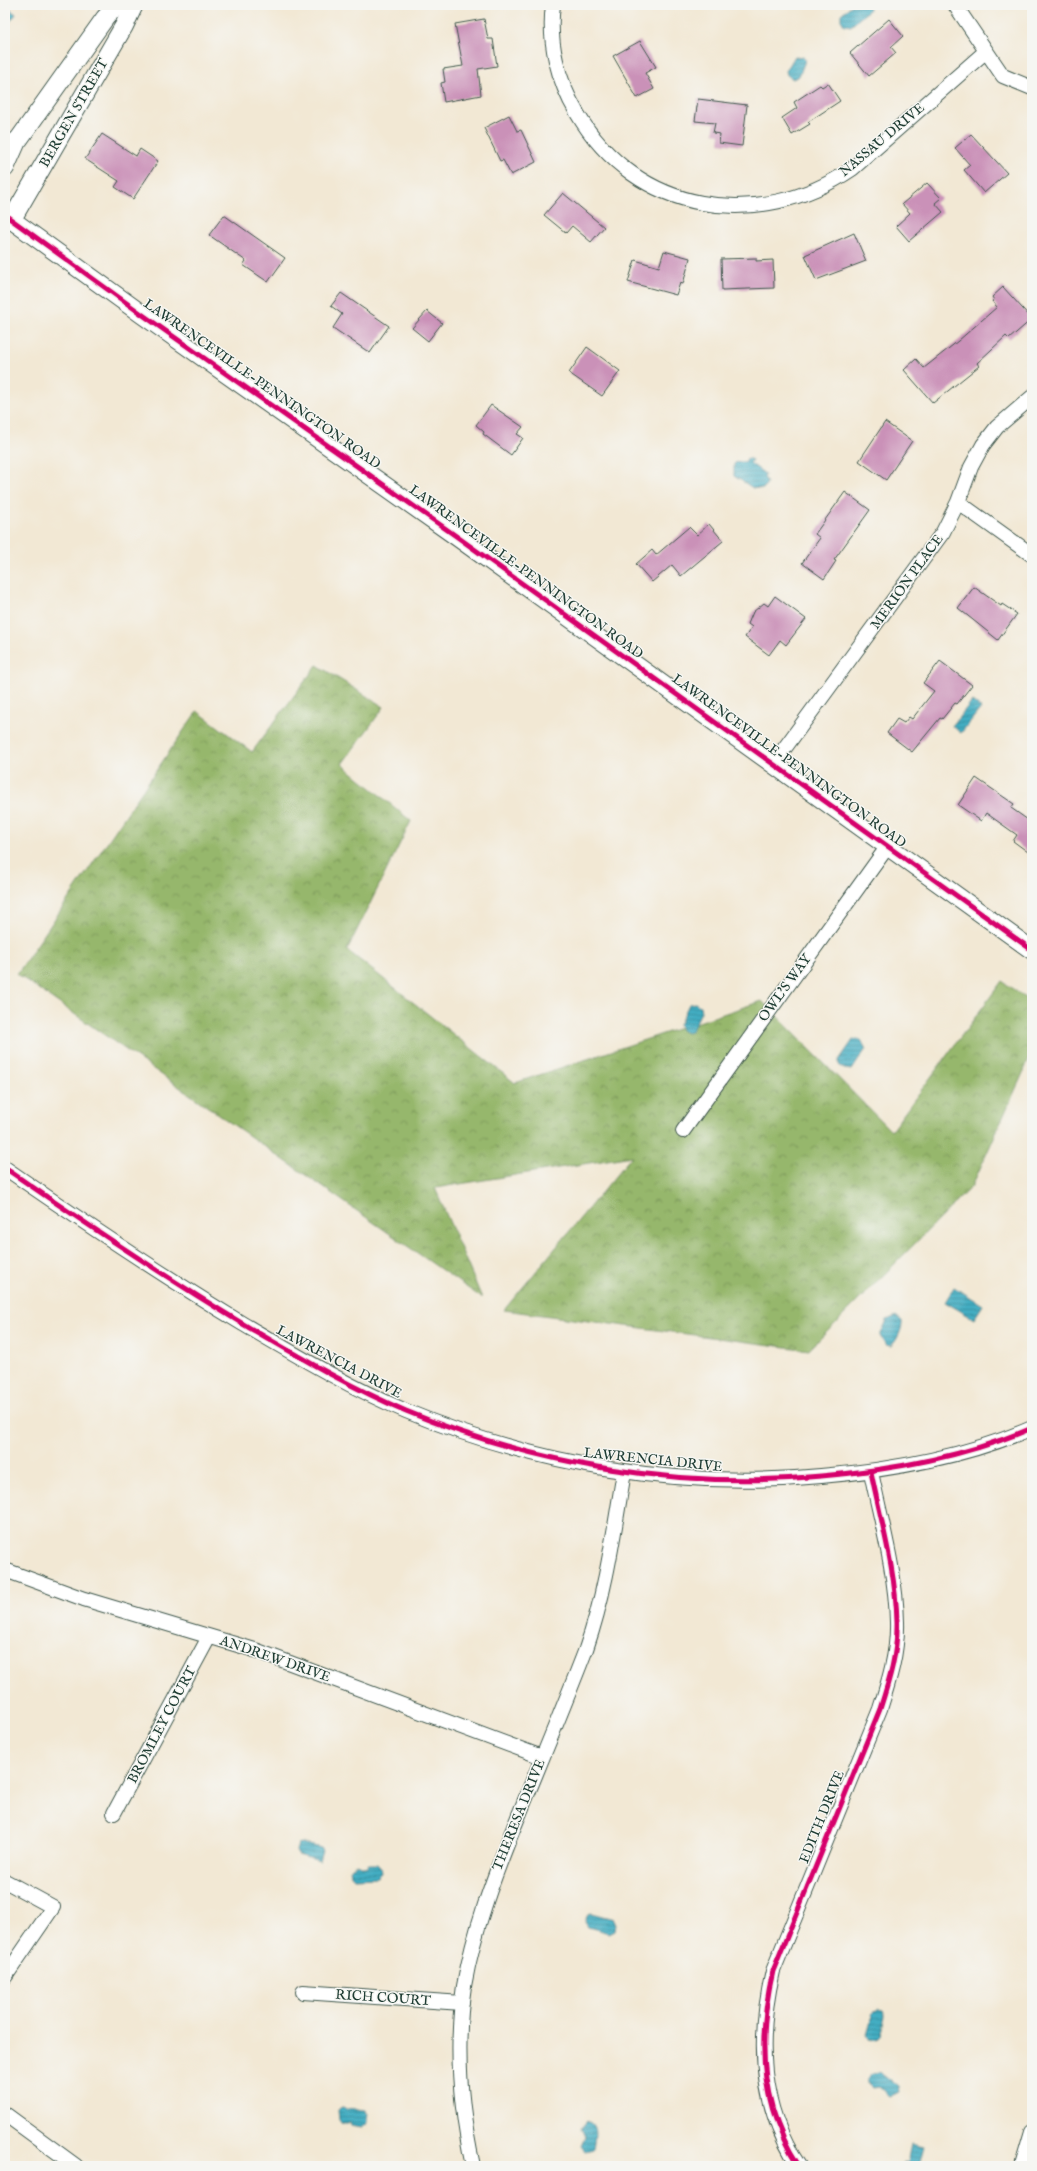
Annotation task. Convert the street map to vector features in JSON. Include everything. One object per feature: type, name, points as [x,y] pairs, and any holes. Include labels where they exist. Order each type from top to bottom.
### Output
[{"type":"street","name":"BERGEN STREET","points":[[5,168],[19,139],[100,24],[117,5]]},
{"type":"street","name":"BERGEN STREET","points":[[8,217],[124,26],[134,5]]},
{"type":"street","name":"NASSAU DRIVE","points":[[552,5],[553,45],[559,74],[570,101],[581,120],[603,149],[635,175],[674,196],[702,203],[731,207],[757,206],[786,201],[814,191],[837,179],[852,169],[985,52]]},
{"type":"street","points":[[955,5],[985,52],[1003,76],[1032,88]]},
{"type":"street","name":"BERGEN STREET","points":[[5,150],[19,139]]},
{"type":"street","name":"LAWRENCEVILLE-PENNINGTON ROAD","points":[[8,217],[143,316],[456,536],[1032,950]]},
{"type":"street","name":"MERION PLACE","points":[[773,764],[943,532],[958,502],[971,467],[983,445],[997,427],[1032,397]]},
{"type":"street","points":[[958,502],[1032,555]]},
{"type":"street","name":"OWL'S WAY","points":[[683,1131],[888,846]]},
{"type":"street","name":"LAWRENCIA DRIVE","points":[[5,1168],[95,1231],[192,1293],[349,1384],[404,1410],[461,1432],[527,1452],[624,1472],[730,1480],[791,1479],[870,1472],[929,1461],[973,1449],[1032,1428]]},
{"type":"street","name":"THERESA DRIVE","points":[[473,2166],[466,2135],[461,2094],[459,2052],[462,2003],[472,1946],[486,1898],[591,1633],[606,1573],[624,1472]]},
{"type":"street","name":"EDITH DRIVE","points":[[799,2166],[780,2131],[770,2100],[764,2068],[762,2035],[765,2010],[773,1971],[880,1709],[895,1654],[897,1623],[895,1593],[870,1472]]},
{"type":"street","name":"ANDREW DRIVE","points":[[5,1570],[84,1599],[209,1638],[258,1651],[542,1758]]},
{"type":"street","name":"BROMLEY COURT","points":[[114,1813],[209,1638]]},
{"type":"street","points":[[5,1881],[54,1907],[5,1977]]},
{"type":"street","name":"RICH COURT","points":[[304,1992],[462,2003]]},
{"type":"street","points":[[5,2114],[76,2166]]},
{"type":"street","points":[[1022,2166],[1032,2132]]},
{"type":"green space","points":[[317,665],[384,707],[342,764],[411,821],[347,950],[515,1083],[762,1001],[891,1131],[1002,981],[1032,1003],[1032,1053],[972,1186],[809,1350],[504,1310],[632,1156],[435,1188],[482,1298],[17,974],[197,711],[252,752]]},
{"type":"water","points":[[852,5],[869,5],[869,10],[851,26],[844,25],[841,20],[841,14]]},
{"type":"water","points":[[5,6],[16,14],[8,24],[5,22]]},
{"type":"water","points":[[795,56],[803,57],[805,61],[799,76],[793,79],[787,75],[786,71]]},
{"type":"water","points":[[748,458],[752,460],[750,463],[765,474],[764,477],[767,483],[763,489],[753,488],[734,476],[734,464],[737,462],[744,462]]},
{"type":"water","points":[[972,701],[981,708],[961,733],[952,726]]},
{"type":"water","points":[[695,1003],[700,1006],[701,1012],[691,1032],[686,1033],[681,1030],[679,1025],[689,1004]]},
{"type":"water","points":[[853,1040],[861,1040],[866,1049],[852,1070],[844,1069],[839,1065],[839,1060]]},
{"type":"water","points":[[954,1287],[983,1305],[974,1319],[945,1302]]},
{"type":"water","points":[[896,1316],[902,1321],[901,1331],[891,1346],[886,1345],[880,1336],[887,1320]]},
{"type":"water","points":[[302,1843],[321,1848],[323,1851],[320,1861],[298,1855],[296,1851],[298,1844]]},
{"type":"water","points":[[356,1864],[365,1867],[369,1864],[377,1864],[380,1867],[381,1873],[377,1877],[354,1878],[351,1875],[350,1868]]},
{"type":"water","points":[[591,1913],[614,1919],[616,1924],[615,1930],[609,1933],[588,1927],[585,1922],[587,1915]]},
{"type":"water","points":[[878,2010],[884,2011],[886,2016],[881,2036],[877,2040],[870,2038],[867,2034],[873,2013]]},
{"type":"water","points":[[880,2072],[898,2086],[899,2092],[889,2097],[878,2087],[872,2088],[867,2083],[867,2078],[872,2073]]},
{"type":"water","points":[[342,2106],[345,2109],[365,2111],[368,2115],[368,2122],[362,2127],[351,2125],[350,2122],[347,2124],[342,2124],[339,2120],[338,2110]]},
{"type":"water","points":[[587,2121],[593,2126],[595,2137],[593,2149],[585,2151],[581,2146],[585,2137],[581,2128]]},
{"type":"water","points":[[911,2144],[924,2147],[919,2166],[902,2166],[903,2162],[907,2163]]},
{"type":"building","points":[[484,19],[488,39],[493,39],[497,66],[478,69],[481,95],[444,102],[441,83],[445,82],[443,69],[463,66],[455,24]]},
{"type":"building","points":[[889,19],[903,36],[891,47],[896,53],[869,76],[850,53]]},
{"type":"building","points":[[640,41],[656,67],[645,73],[654,89],[637,98],[613,56]]},
{"type":"building","points":[[828,83],[840,101],[808,122],[810,124],[792,135],[782,118],[797,108],[794,102],[820,85],[822,87]]},
{"type":"building","points":[[698,99],[747,105],[742,146],[719,143],[720,134],[713,133],[715,123],[695,121]]},
{"type":"building","points":[[509,115],[517,131],[521,130],[536,162],[511,175],[503,160],[500,161],[484,128]]},
{"type":"building","points":[[102,134],[136,156],[140,149],[158,161],[133,199],[115,187],[119,181],[85,159]]},
{"type":"building","points":[[971,134],[1007,173],[984,193],[964,170],[970,165],[955,148]]},
{"type":"building","points":[[927,183],[941,198],[935,203],[943,212],[909,241],[896,226],[910,213],[902,204]]},
{"type":"building","points":[[563,193],[604,227],[591,242],[572,226],[566,233],[544,215]]},
{"type":"building","points":[[224,215],[285,258],[268,282],[243,265],[246,261],[209,235]]},
{"type":"building","points":[[854,233],[866,261],[816,280],[805,255]]},
{"type":"building","points":[[664,251],[690,258],[683,284],[680,283],[676,295],[628,282],[635,260],[659,267]]},
{"type":"building","points":[[756,258],[756,261],[773,260],[774,288],[722,290],[721,259]]},
{"type":"building","points":[[1003,287],[1032,319],[1009,339],[1006,336],[977,363],[979,366],[933,403],[904,370],[916,359],[924,368],[958,341],[997,307],[992,301],[994,300],[992,297]]},
{"type":"building","points":[[341,293],[389,326],[370,353],[333,328],[342,314],[331,306]]},
{"type":"building","points":[[427,311],[442,323],[428,341],[412,328]]},
{"type":"building","points":[[587,347],[620,371],[602,396],[569,373]]},
{"type":"building","points":[[491,405],[523,427],[517,434],[523,438],[511,455],[483,434],[484,432],[476,425]]},
{"type":"building","points":[[885,422],[912,441],[886,480],[859,461]]},
{"type":"building","points":[[845,492],[870,510],[834,560],[836,561],[824,579],[802,563],[820,538],[815,534]]},
{"type":"building","points":[[709,524],[723,541],[681,576],[672,565],[652,582],[636,564],[652,550],[656,555],[689,527],[697,535]]},
{"type":"building","points":[[974,587],[1001,606],[1002,604],[1017,614],[998,640],[958,608]]},
{"type":"building","points":[[775,596],[806,619],[786,645],[780,640],[769,655],[745,637],[752,627],[748,624],[753,612],[764,603],[768,606]]},
{"type":"building","points":[[940,661],[972,685],[957,704],[955,703],[942,719],[940,718],[912,752],[887,733],[897,719],[904,723],[909,717],[912,719],[934,691],[923,683]]},
{"type":"building","points":[[976,778],[1014,804],[1011,808],[1028,820],[1032,814],[1032,855],[1013,841],[1017,835],[986,813],[981,821],[958,805]]},
{"type":"cycle path","points":[[5,215],[143,315],[456,536],[1032,950]]},
{"type":"cycle path","points":[[5,1168],[183,1287],[243,1324],[343,1381],[385,1402],[455,1430],[506,1446],[557,1459],[609,1469],[662,1476],[715,1479],[768,1479],[821,1476],[875,1470],[928,1461],[981,1447],[1032,1428]]},
{"type":"cycle path","points":[[799,2166],[786,2143],[776,2120],[769,2096],[765,2072],[765,2022],[773,1971],[880,1709],[890,1677],[897,1633],[896,1603],[891,1565],[871,1472]]}]
